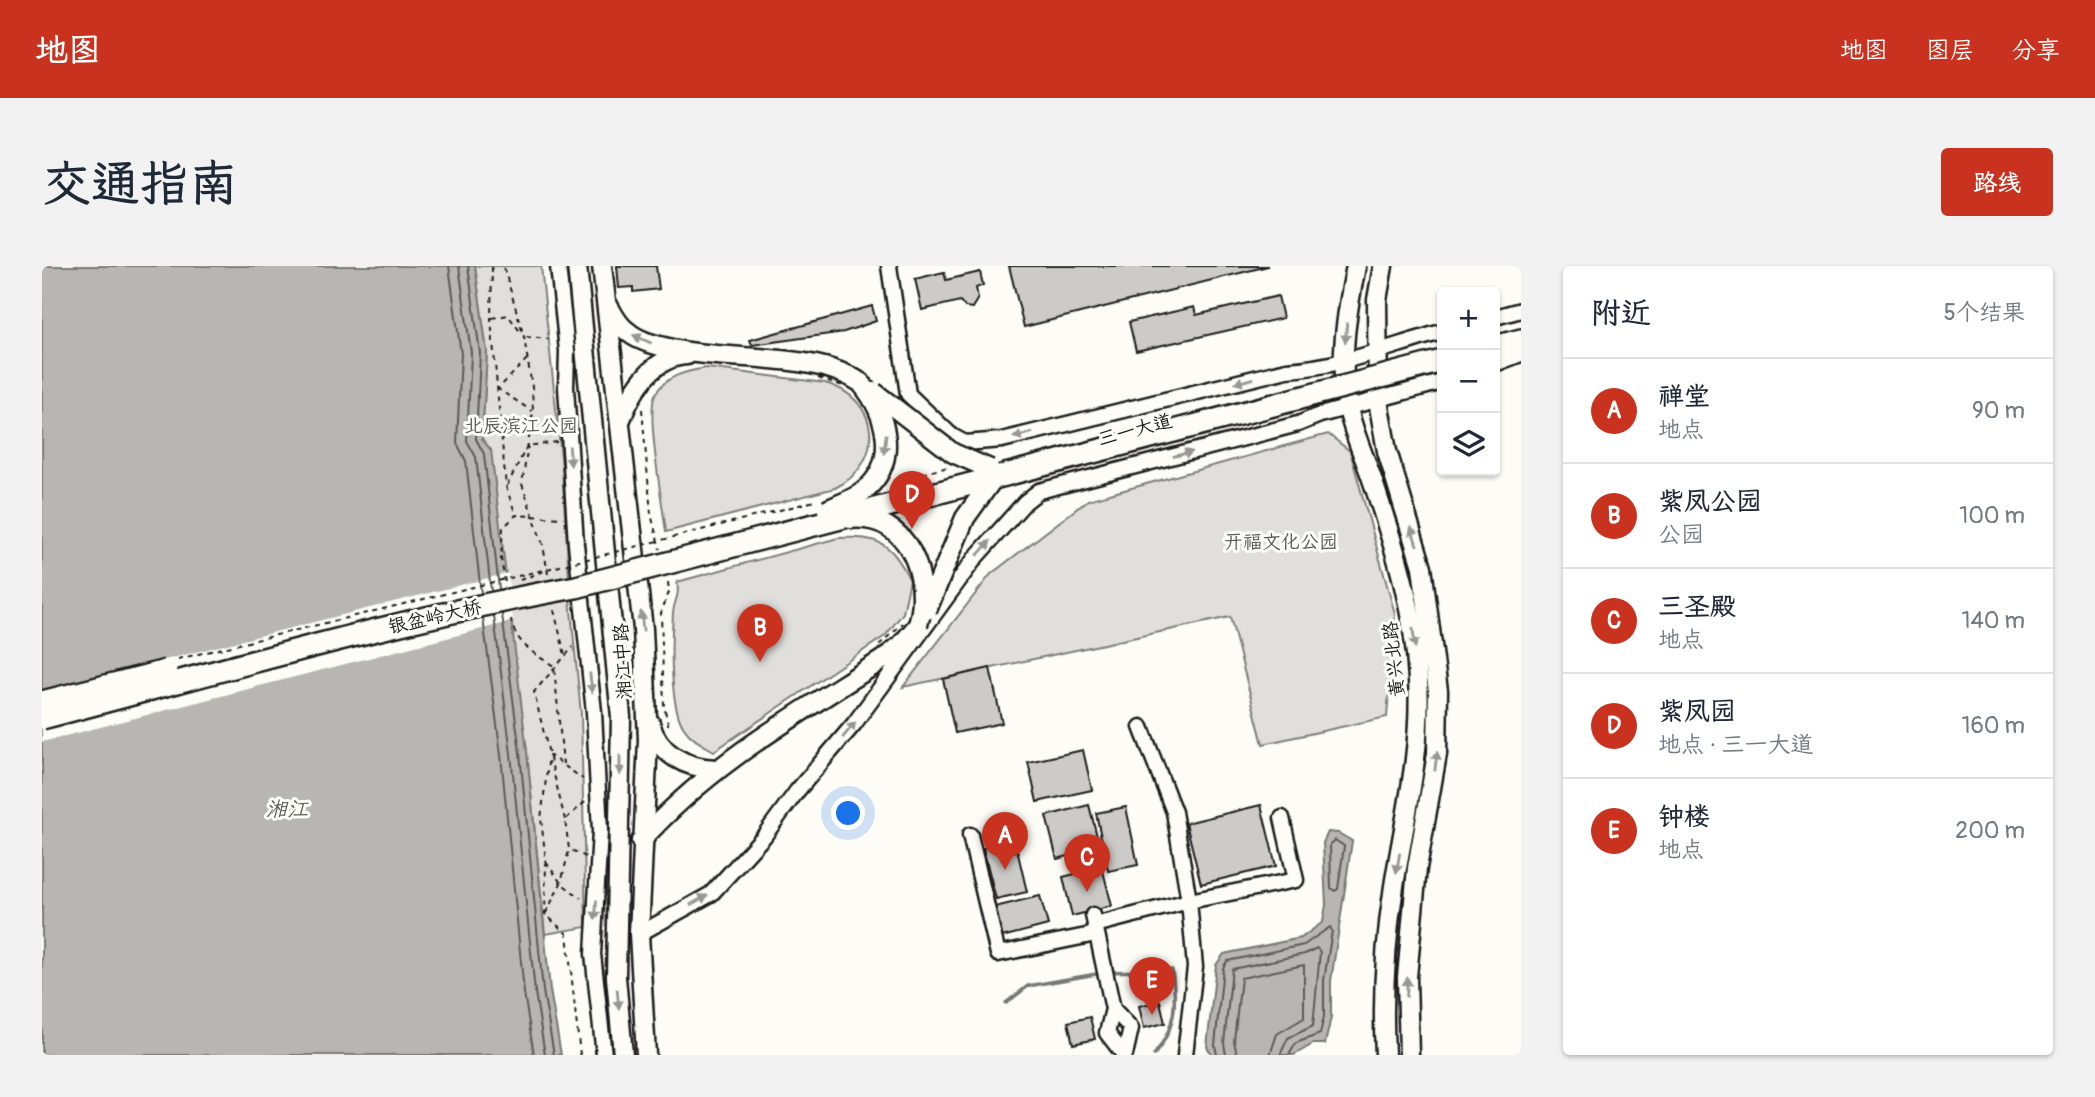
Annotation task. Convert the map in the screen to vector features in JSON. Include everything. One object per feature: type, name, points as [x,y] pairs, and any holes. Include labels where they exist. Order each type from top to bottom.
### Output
[{"type":"highway","points":[[1500,332],[1521,326]]},
{"type":"highway","points":[[1500,346],[1521,340]]},
{"type":"highway","name":"三一大道","points":[[991,474],[1437,348]]},
{"type":"highway","name":"三一大道","points":[[826,510],[991,474],[1437,362]]},
{"type":"highway","name":"银盆岭大桥","points":[[42,702],[499,586],[574,574],[826,510]]},
{"type":"highway","name":"银盆岭大桥","points":[[42,718],[340,639],[576,587],[826,510]]},
{"type":"main road","name":"湘江中路","points":[[577,266],[621,716],[616,950],[623,1055]]},
{"type":"main road","name":"湘江中路","points":[[602,266],[643,629],[647,711],[639,933],[646,1055]]},
{"type":"main road","name":"黄兴北路","points":[[1356,266],[1348,306],[1345,361],[1348,408],[1401,570],[1409,603],[1418,676],[1417,756],[1385,954],[1382,995],[1385,1055]]},
{"type":"main road","name":"黄兴北路","points":[[1383,266],[1377,300],[1378,401],[1387,450],[1422,567],[1438,691],[1437,754],[1417,868],[1407,977],[1409,1055]]},
{"type":"main road","points":[[606,300],[616,318],[633,335],[656,345],[694,354],[824,366],[845,373],[884,418],[887,439],[883,461],[869,487],[826,510]]},
{"type":"main road","points":[[620,422],[628,402],[644,376],[669,359],[694,354]]},
{"type":"main road","points":[[641,841],[670,808],[716,769],[901,645],[965,518],[991,474],[953,453],[855,386]]},
{"type":"main road","points":[[826,510],[872,520],[885,527],[911,549],[923,580],[923,611],[911,623]]},
{"type":"main road","points":[[647,711],[652,730],[669,754],[687,765],[716,769]]},
{"type":"street","points":[[558,266],[567,351],[566,387],[577,558],[594,712],[600,831],[593,954],[604,1055]]},
{"type":"street","points":[[889,266],[908,394],[952,436],[965,443],[980,443],[1287,370],[1310,369],[1376,354],[1437,334]]},
{"type":"street","points":[[1500,316],[1521,310]]},
{"type":"street","points":[[566,387],[583,331]]},
{"type":"street","points":[[1500,362],[1521,354]]},
{"type":"street","points":[[639,933],[711,894],[764,836],[797,791],[854,724],[976,557],[1025,502],[1050,487],[1298,424],[1437,383]]},
{"type":"street","points":[[1141,727],[1174,812],[1189,901],[1195,967],[1185,1055]]},
{"type":"street","points":[[970,835],[998,954],[1095,924],[1189,901],[1296,880],[1282,818]]},
{"type":"street","points":[[1095,924],[1113,1009],[1107,1033],[1124,1055]]},
{"type":"street","points":[[1113,1009],[1131,1028],[1124,1055]]},
{"type":"path","points":[[492,267],[491,319],[506,487],[516,515]]},
{"type":"path","points":[[504,268],[524,337],[533,412],[522,484],[543,545],[549,582]]},
{"type":"path","points":[[491,319],[508,315],[524,337],[549,339]]},
{"type":"path","points":[[498,389],[527,359]]},
{"type":"path","points":[[818,378],[855,386]]},
{"type":"path","points":[[498,389],[533,412]]},
{"type":"path","points":[[527,446],[569,441]]},
{"type":"path","points":[[506,487],[527,446]]},
{"type":"path","points":[[177,660],[555,567],[826,510]]},
{"type":"path","points":[[516,515],[503,528],[499,586],[555,567]]},
{"type":"path","points":[[516,515],[560,518]]},
{"type":"path","points":[[553,607],[565,655]]},
{"type":"path","points":[[504,615],[517,612]]},
{"type":"path","points":[[511,618],[513,630],[528,650],[554,666]]},
{"type":"path","points":[[878,645],[911,623]]},
{"type":"path","points":[[545,914],[561,883],[569,849],[565,820],[534,692],[554,666],[574,647]]},
{"type":"path","points":[[554,666],[563,765]]},
{"type":"path","points":[[549,755],[587,782]]},
{"type":"path","points":[[549,755],[541,819],[546,861],[545,914],[567,934],[580,1055]]},
{"type":"path","points":[[565,820],[589,799]]},
{"type":"path","points":[[569,849],[590,859]]},
{"type":"path","points":[[546,861],[561,883],[585,901]]},
{"type":"green space","name":"北辰滨江公园","points":[[475,266],[541,266],[562,467],[581,714],[586,927],[545,934],[527,752],[482,439],[487,352]]},
{"type":"green space","points":[[707,368],[825,383],[844,391],[857,402],[866,416],[870,432],[869,448],[863,463],[852,477],[835,488],[666,532],[652,420],[655,395],[671,378]]},
{"type":"green space","name":"开福文化公园","points":[[1328,434],[1350,451],[1395,614],[1387,717],[1263,744],[1230,617],[903,687],[991,574],[1088,500]]},
{"type":"green space","points":[[838,538],[864,539],[883,544],[897,558],[910,580],[903,613],[885,636],[714,751],[697,741],[687,732],[679,718],[673,689],[672,639],[677,582]]},
{"type":"water","name":"湘江","points":[[42,266],[475,266],[487,352],[482,439],[491,450],[527,752],[550,990],[561,1055],[42,1055]]},
{"type":"water","points":[[1328,832],[1338,833],[1352,841],[1331,981],[1331,1017],[1325,1044],[1313,1044],[1294,1055],[1212,1055],[1207,1047],[1216,965],[1224,954],[1301,938],[1323,922],[1326,905],[1323,843]]},
{"type":"pier","points":[[508,573],[513,621],[42,742],[42,691]]},
{"type":"building","points":[[617,266],[656,266],[659,289],[633,292],[633,287],[619,288]]},
{"type":"building","points":[[1009,266],[1268,266],[1024,327]]},
{"type":"building","points":[[944,272],[946,280],[980,272],[983,285],[976,288],[978,298],[972,308],[965,307],[960,301],[922,310],[915,279]]},
{"type":"building","points":[[1278,296],[1283,318],[1136,351],[1129,322],[1194,307],[1196,315]]},
{"type":"building","points":[[872,306],[876,321],[844,332],[752,345],[750,340]]},
{"type":"building","points":[[990,668],[1002,723],[955,733],[943,679]]},
{"type":"building","points":[[1083,750],[1092,790],[1037,802],[1028,762]]},
{"type":"building","points":[[1089,805],[1100,848],[1057,859],[1046,816]]},
{"type":"building","points":[[1261,805],[1276,866],[1201,884],[1186,823]]},
{"type":"building","points":[[1126,807],[1138,865],[1108,871],[1096,813]]},
{"type":"building","points":[[1015,841],[1027,892],[996,899],[983,848]]},
{"type":"building","points":[[1102,867],[1112,906],[1072,916],[1063,877]]},
{"type":"building","points":[[1040,896],[1048,925],[1002,937],[995,907]]},
{"type":"building","points":[[1160,1001],[1165,1023],[1144,1028],[1139,1006]]},
{"type":"building","points":[[1090,1017],[1095,1039],[1073,1044],[1068,1022]]},
{"type":"waterway","points":[[1109,972],[1172,970],[1174,1005],[1171,1025],[1154,1055]]},
{"type":"waterway","points":[[1006,1003],[1028,986],[1102,973]]},
{"type":"place","name":"紫凤园","points":[[912,529]]},
{"type":"place","name":"紫凤公园","points":[[760,662]]},
{"type":"place","name":"禅堂","points":[[1005,870]]},
{"type":"place","name":"三圣殿","points":[[1087,892]]},
{"type":"place","name":"钟楼","points":[[1152,1015]]}]
